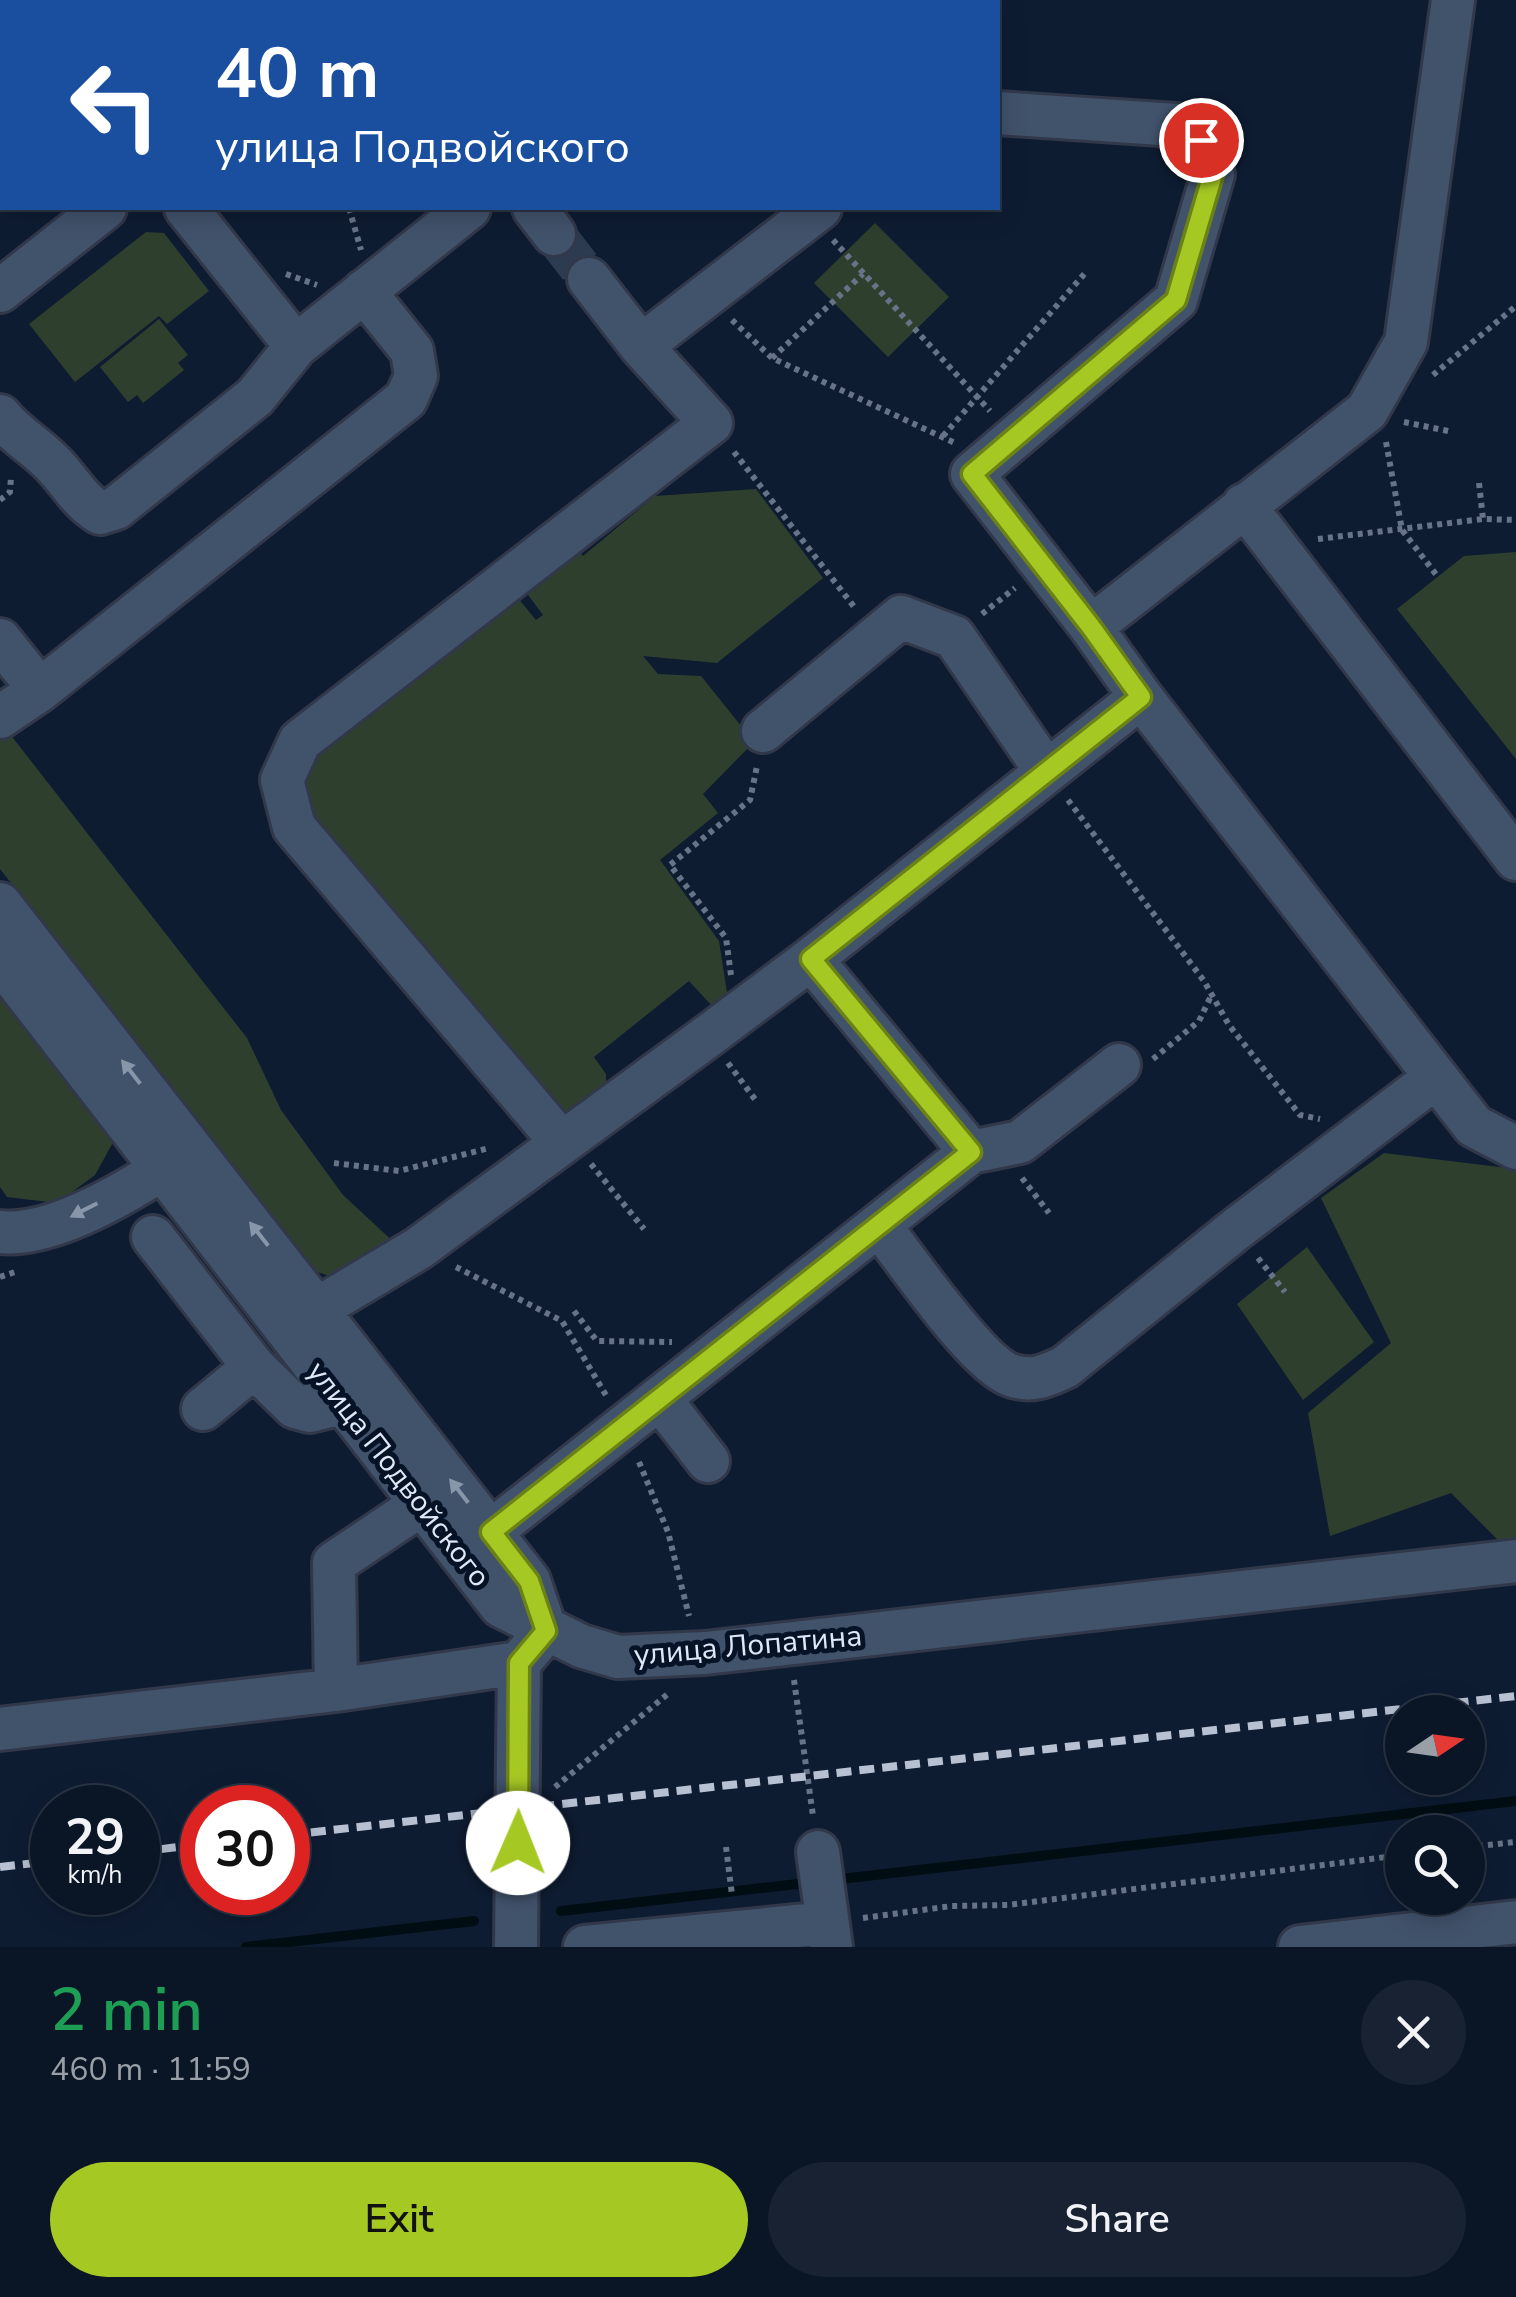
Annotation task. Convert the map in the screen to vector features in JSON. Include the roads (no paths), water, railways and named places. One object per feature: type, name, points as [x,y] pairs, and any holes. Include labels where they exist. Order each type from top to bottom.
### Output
[{"type":"street","points":[[1091,627],[1244,505],[1375,414],[1406,342],[1452,0]]},
{"type":"street","points":[[1000,112],[1176,125],[1201,140],[1213,174],[1176,300],[972,474],[1435,1078],[1474,1126],[1516,1148]]},
{"type":"street","points":[[0,290],[101,210]]},
{"type":"street","points":[[188,210],[296,346]]},
{"type":"street","points":[[641,346],[815,211]]},
{"type":"street","points":[[0,416],[15,434],[53,463],[86,505],[100,513],[116,508],[256,397],[296,346],[364,291],[441,216]]},
{"type":"street","points":[[565,1140],[294,827],[282,780],[300,741],[712,423],[641,346],[589,279]]},
{"type":"street","points":[[0,717],[40,690],[406,399],[416,376],[412,351],[364,291]]},
{"type":"street","points":[[1244,505],[1516,860]]},
{"type":"street","points":[[764,731],[901,618],[954,637],[1046,770]]},
{"type":"street","points":[[0,640],[40,690]]},
{"type":"street","points":[[302,1320],[419,1248],[736,1016],[1141,697]]},
{"type":"street","name":"улица Подвойского","points":[[0,904],[177,1159],[476,1543],[501,1606],[532,1647]]},
{"type":"street","points":[[811,959],[971,1152]]},
{"type":"street","name":"улица Подвойского","points":[[0,960],[177,1159]]},
{"type":"street","points":[[476,1543],[971,1152],[1020,1142],[1119,1065]]},
{"type":"street","points":[[880,1226],[984,1358],[1010,1376],[1037,1380],[1064,1368],[1435,1078]]},
{"type":"street","points":[[0,1232],[20,1234],[73,1217],[177,1159]]},
{"type":"street","points":[[153,1237],[254,1367],[295,1407],[326,1407],[339,1397]]},
{"type":"street","name":"улица Подвойского","points":[[302,1320],[339,1397],[422,1504],[476,1543]]},
{"type":"street","points":[[203,1410],[254,1367]]},
{"type":"street","points":[[660,1398],[708,1462]]},
{"type":"street","points":[[336,1690],[334,1562],[422,1504]]},
{"type":"street","name":"улица Лопатина","points":[[0,1729],[336,1690],[532,1647],[618,1657],[706,1653],[1516,1562]]},
{"type":"street","points":[[516,1947],[532,1647]]},
{"type":"street","points":[[585,1947],[828,1927],[818,1852]]},
{"type":"street","points":[[1300,1947],[1516,1922]]},
{"type":"waterway","points":[[832,1880],[1516,1801]]},
{"type":"waterway","points":[[561,1911],[815,1882]]},
{"type":"waterway","points":[[246,1947],[474,1921]]},
{"type":"tunnel","points":[[554,234],[589,279]]},
{"type":"railway","points":[[310,1833],[1516,1696]]},
{"type":"railway","points":[[160,1849],[180,1847]]},
{"type":"railway","points":[[0,1867],[30,1864]]}]
